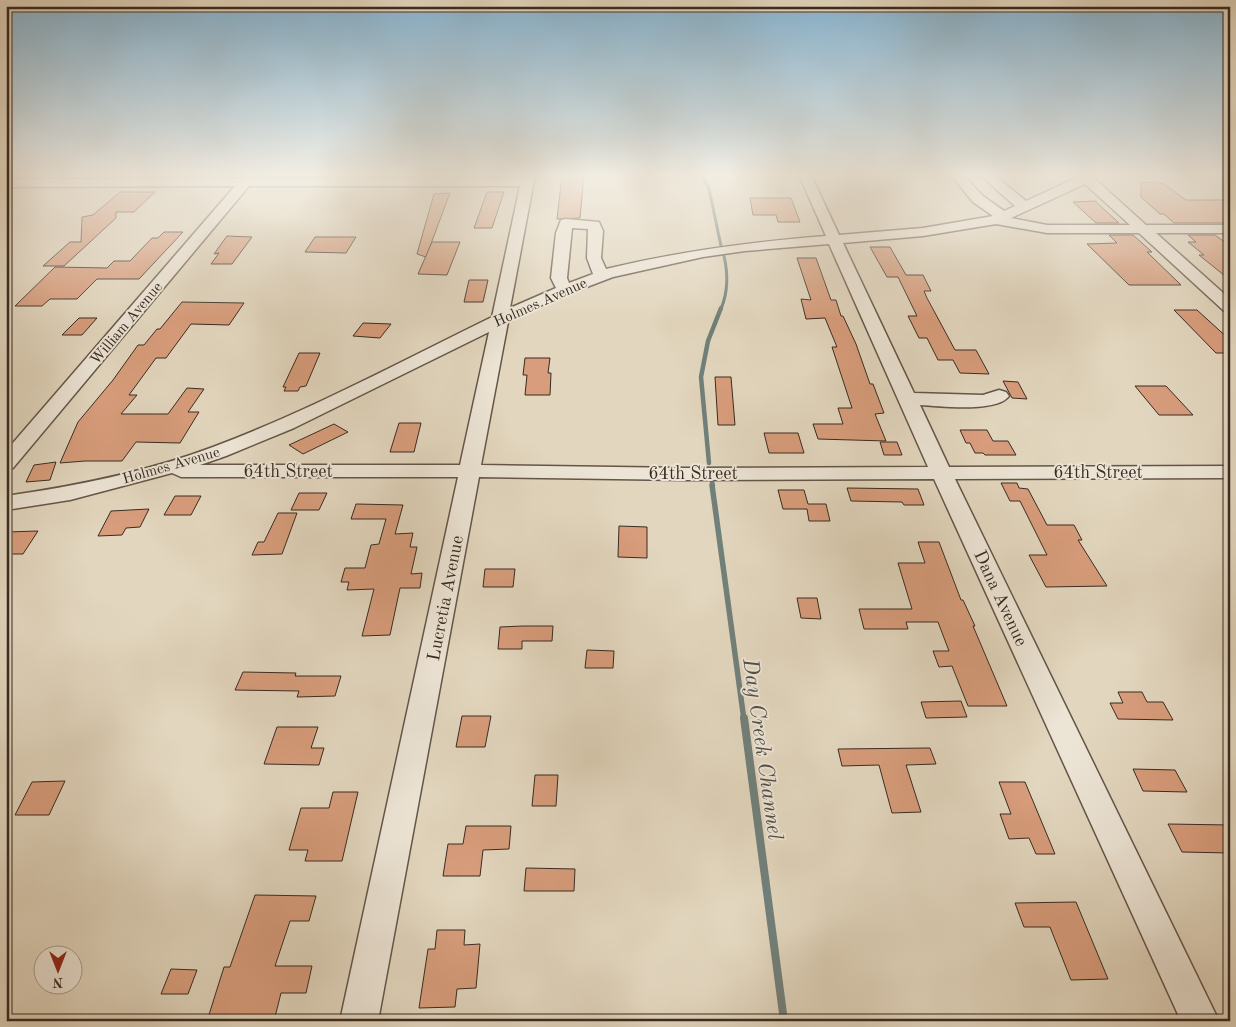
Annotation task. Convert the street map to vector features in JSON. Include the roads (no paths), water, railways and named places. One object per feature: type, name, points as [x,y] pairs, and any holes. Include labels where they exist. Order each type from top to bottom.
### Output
[{"type":"street","name":"William Avenue","points":[[6,464],[211,223]]},
{"type":"street","name":"Lucretia Avenue","points":[[358,1021],[519,223]]},
{"type":"street","points":[[564,289],[559,278],[563,233],[566,223],[594,225],[596,230],[594,258],[601,276]]},
{"type":"street","name":"Dana Avenue","points":[[826,223],[941,472],[1200,1021]]},
{"type":"street","name":"Holmes Avenue","points":[[6,503],[70,493],[157,471],[220,452],[287,424],[564,289],[601,276],[703,252],[923,232],[973,223]]},
{"type":"street","points":[[1021,223],[1047,229],[1230,230]]},
{"type":"street","points":[[1135,223],[1230,308]]},
{"type":"street","points":[[908,399],[985,401],[999,396]]},
{"type":"street","name":"64th Street","points":[[157,471],[470,471],[686,474],[1230,472]]},
{"type":"waterway","name":"Day Creek Channel","points":[[716,223],[721,246]]},
{"type":"waterway","name":"Day Creek Channel","points":[[721,309],[727,282],[724,256]]},
{"type":"waterway","name":"Day Creek Channel","points":[[709,463],[701,377],[708,341],[721,308]]},
{"type":"waterway","name":"Day Creek Channel","points":[[712,482],[713,486]]},
{"type":"waterway","name":"Day Creek Channel","points":[[712,485],[744,720]]},
{"type":"waterway","name":"Day Creek Channel","points":[[744,718],[784,1021]]}]
